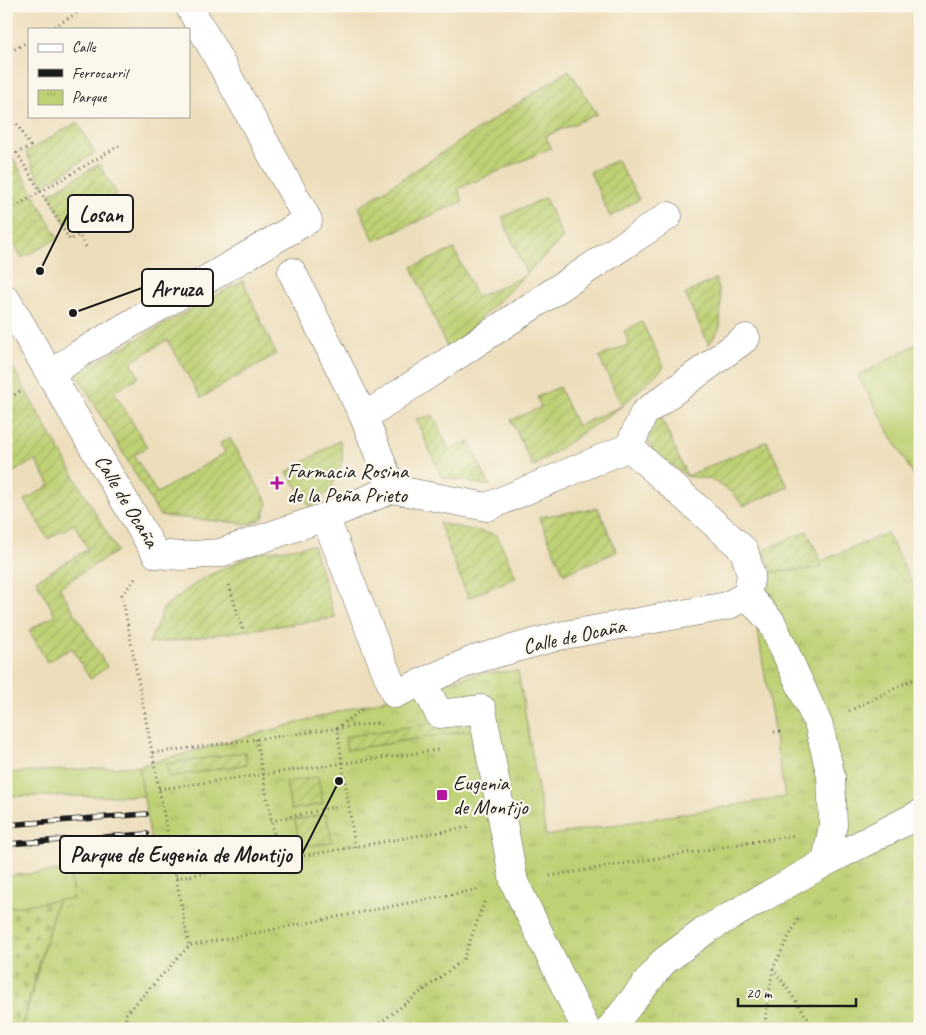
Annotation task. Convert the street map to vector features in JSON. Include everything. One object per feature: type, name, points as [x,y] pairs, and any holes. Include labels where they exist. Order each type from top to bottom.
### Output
[{"type":"street","points":[[52,373],[79,354],[308,220],[188,6]]},
{"type":"street","points":[[364,417],[668,216]]},
{"type":"street","points":[[292,272],[364,417],[392,489],[487,507],[629,446],[644,413],[746,338]]},
{"type":"street","name":"Calle de Ocaña","points":[[7,300],[52,373],[156,554],[181,556],[220,553],[325,517],[392,489]]},
{"type":"street","points":[[629,446],[744,550],[750,575],[748,595],[772,623],[819,726],[831,776],[832,824],[826,862]]},
{"type":"street","points":[[325,517],[390,683]]},
{"type":"street","name":"Calle de Ocaña","points":[[390,683],[423,682],[473,660],[559,636],[727,606],[748,595]]},
{"type":"street","points":[[423,682],[439,714],[482,709],[503,821],[502,885],[586,1029]]},
{"type":"street","points":[[610,1029],[663,962],[706,930],[826,862],[920,814]]},
{"type":"path","points":[[52,28],[89,6]]},
{"type":"path","points":[[6,54],[28,42]]},
{"type":"path","points":[[17,124],[30,146],[17,153],[70,240],[79,235],[86,247]]},
{"type":"path","points":[[6,212],[122,144]]},
{"type":"path","points":[[220,553],[243,631]]},
{"type":"path","points":[[156,554],[122,595],[189,946]]},
{"type":"path","points":[[336,728],[390,683]]},
{"type":"path","points":[[152,754],[383,722]]},
{"type":"path","points":[[336,728],[355,847]]},
{"type":"path","points":[[256,739],[279,860]]},
{"type":"path","points":[[159,789],[489,743]]},
{"type":"path","points":[[271,821],[348,804]]},
{"type":"path","points":[[176,878],[503,821]]},
{"type":"path","points":[[126,1029],[126,1014],[189,946],[502,885],[782,838],[832,824]]},
{"type":"path","points":[[372,1029],[463,960],[502,885]]},
{"type":"path","points":[[764,1029],[772,968],[814,1029]]},
{"type":"green space","points":[[569,70],[597,114],[546,136],[551,148],[458,189],[463,201],[374,241],[359,207]]},
{"type":"green space","points":[[77,122],[95,153],[42,186],[26,152]]},
{"type":"green space","points":[[12,156],[58,238],[22,258],[6,230],[6,159]]},
{"type":"green space","points":[[617,160],[639,199],[610,217],[590,172]]},
{"type":"green space","points":[[99,164],[117,194],[66,224],[49,194]]},
{"type":"green space","points":[[545,198],[563,238],[526,274],[502,217]]},
{"type":"green space","points":[[454,249],[477,297],[523,277],[448,350],[412,267]]},
{"type":"green space","points":[[716,279],[721,300],[720,328],[709,345],[685,294]]},
{"type":"green space","points":[[243,281],[276,354],[201,398],[167,340],[131,362],[139,377],[114,391],[147,447],[134,455],[157,493],[225,453],[220,443],[230,438],[268,503],[263,518],[251,524],[160,516],[76,373]]},
{"type":"green space","points":[[642,322],[664,367],[622,406],[599,357],[629,344],[624,331]]},
{"type":"green space","points":[[920,342],[920,487],[858,376]]},
{"type":"green space","points":[[6,356],[117,551],[59,587],[107,667],[90,679],[72,648],[47,662],[29,630],[55,615],[36,580],[88,549],[74,524],[48,539],[25,500],[50,485],[35,460],[6,476]]},
{"type":"green space","points":[[559,387],[577,426],[622,406],[533,467],[511,420],[541,407],[537,397]]},
{"type":"green space","points":[[433,415],[449,450],[469,442],[490,486],[441,477],[416,419]]},
{"type":"green space","points":[[661,417],[687,476],[655,453],[648,442],[653,418]]},
{"type":"green space","points":[[340,440],[343,460],[331,489],[311,508],[287,472]]},
{"type":"green space","points":[[767,441],[788,487],[744,506],[731,492],[713,480],[687,476]]},
{"type":"green space","points":[[598,508],[617,552],[564,574],[539,517]]},
{"type":"green space","points":[[439,523],[497,535],[516,577],[468,598]]},
{"type":"green space","points":[[807,531],[821,561],[821,568],[772,572],[764,550]]},
{"type":"green space","points":[[887,533],[920,598],[920,1029],[22,1029],[57,900],[73,899],[70,870],[154,862],[139,766],[481,673],[518,671],[546,836],[785,797],[758,633],[772,572],[821,568],[821,561]]},
{"type":"green space","points":[[313,545],[335,618],[149,644],[164,607],[203,578],[257,553]]},
{"type":"green space","points":[[469,717],[471,730],[347,750],[345,737]]},
{"type":"green space","points":[[245,752],[247,764],[169,777],[166,764]]},
{"type":"green space","points":[[139,766],[144,796],[6,796],[6,773]]},
{"type":"green space","points":[[318,777],[323,804],[291,810],[286,782]]},
{"type":"green space","points":[[326,814],[332,842],[300,847],[295,820]]},
{"type":"green space","points":[[70,870],[73,899],[6,908],[6,876]]},
{"type":"green space","points":[[57,900],[21,1029],[6,1029],[6,908]]},
{"type":"railway","points":[[6,825],[146,814]]},
{"type":"railway","points":[[6,844],[147,834]]},
{"type":"place","name":"Losan","points":[[40,271]]},
{"type":"place","name":"Arruza","points":[[73,313]]},
{"type":"place","name":"Farmacia Rosina de la Peña Prieto","points":[[277,483]]},
{"type":"place","name":"Parque de Eugenia de Montijo","points":[[339,781]]},
{"type":"place","name":"Eugenia de Montijo","points":[[442,795]]}]
